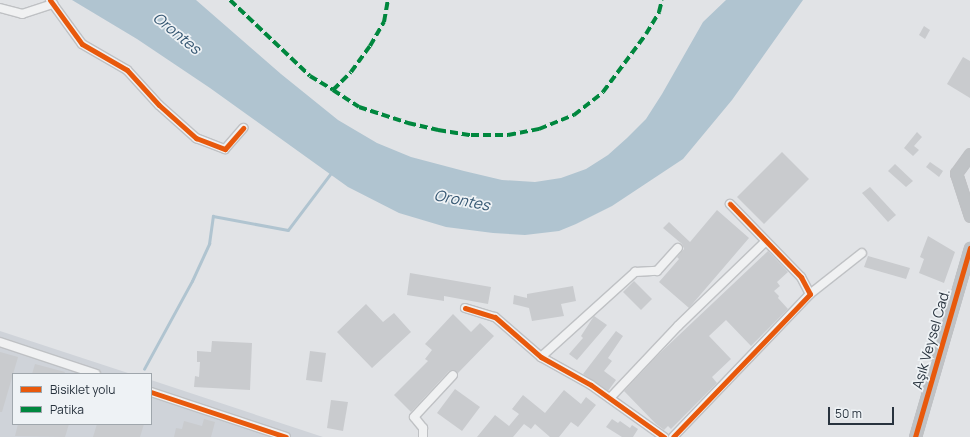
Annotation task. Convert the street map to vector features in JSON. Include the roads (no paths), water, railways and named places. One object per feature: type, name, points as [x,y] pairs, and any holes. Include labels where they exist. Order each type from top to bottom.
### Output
[{"type":"street","points":[[0,8],[22,14],[52,2],[82,44],[126,70],[159,105],[196,138],[225,150],[243,128]]},
{"type":"street","points":[[970,154],[956,173],[970,216]]},
{"type":"street","points":[[730,204],[801,277],[810,294]]},
{"type":"street","points":[[610,398],[678,326],[766,241]]},
{"type":"street","points":[[541,357],[635,272],[657,271],[678,248]]},
{"type":"street","name":"Aşık Veysel Cad.","points":[[915,437],[970,248]]},
{"type":"street","points":[[674,437],[810,294],[862,253]]},
{"type":"street","points":[[465,308],[495,317],[513,331],[541,357],[564,368],[610,398],[664,437]]},
{"type":"street","points":[[0,342],[93,373]]},
{"type":"street","points":[[423,437],[423,428],[414,417],[453,375]]},
{"type":"street","points":[[152,392],[286,437]]},
{"type":"water","name":"Orontes","points":[[72,0],[196,0],[281,74],[338,120],[377,143],[411,157],[464,171],[502,180],[535,182],[561,178],[586,169],[608,155],[627,138],[646,119],[703,22],[726,0],[803,0],[732,100],[683,159],[612,206],[576,224],[559,231],[525,235],[493,233],[446,227],[399,213],[348,187],[210,88],[137,39]]},
{"type":"waterway","points":[[144,369],[192,281],[209,244],[213,216],[288,230],[331,173]]}]
